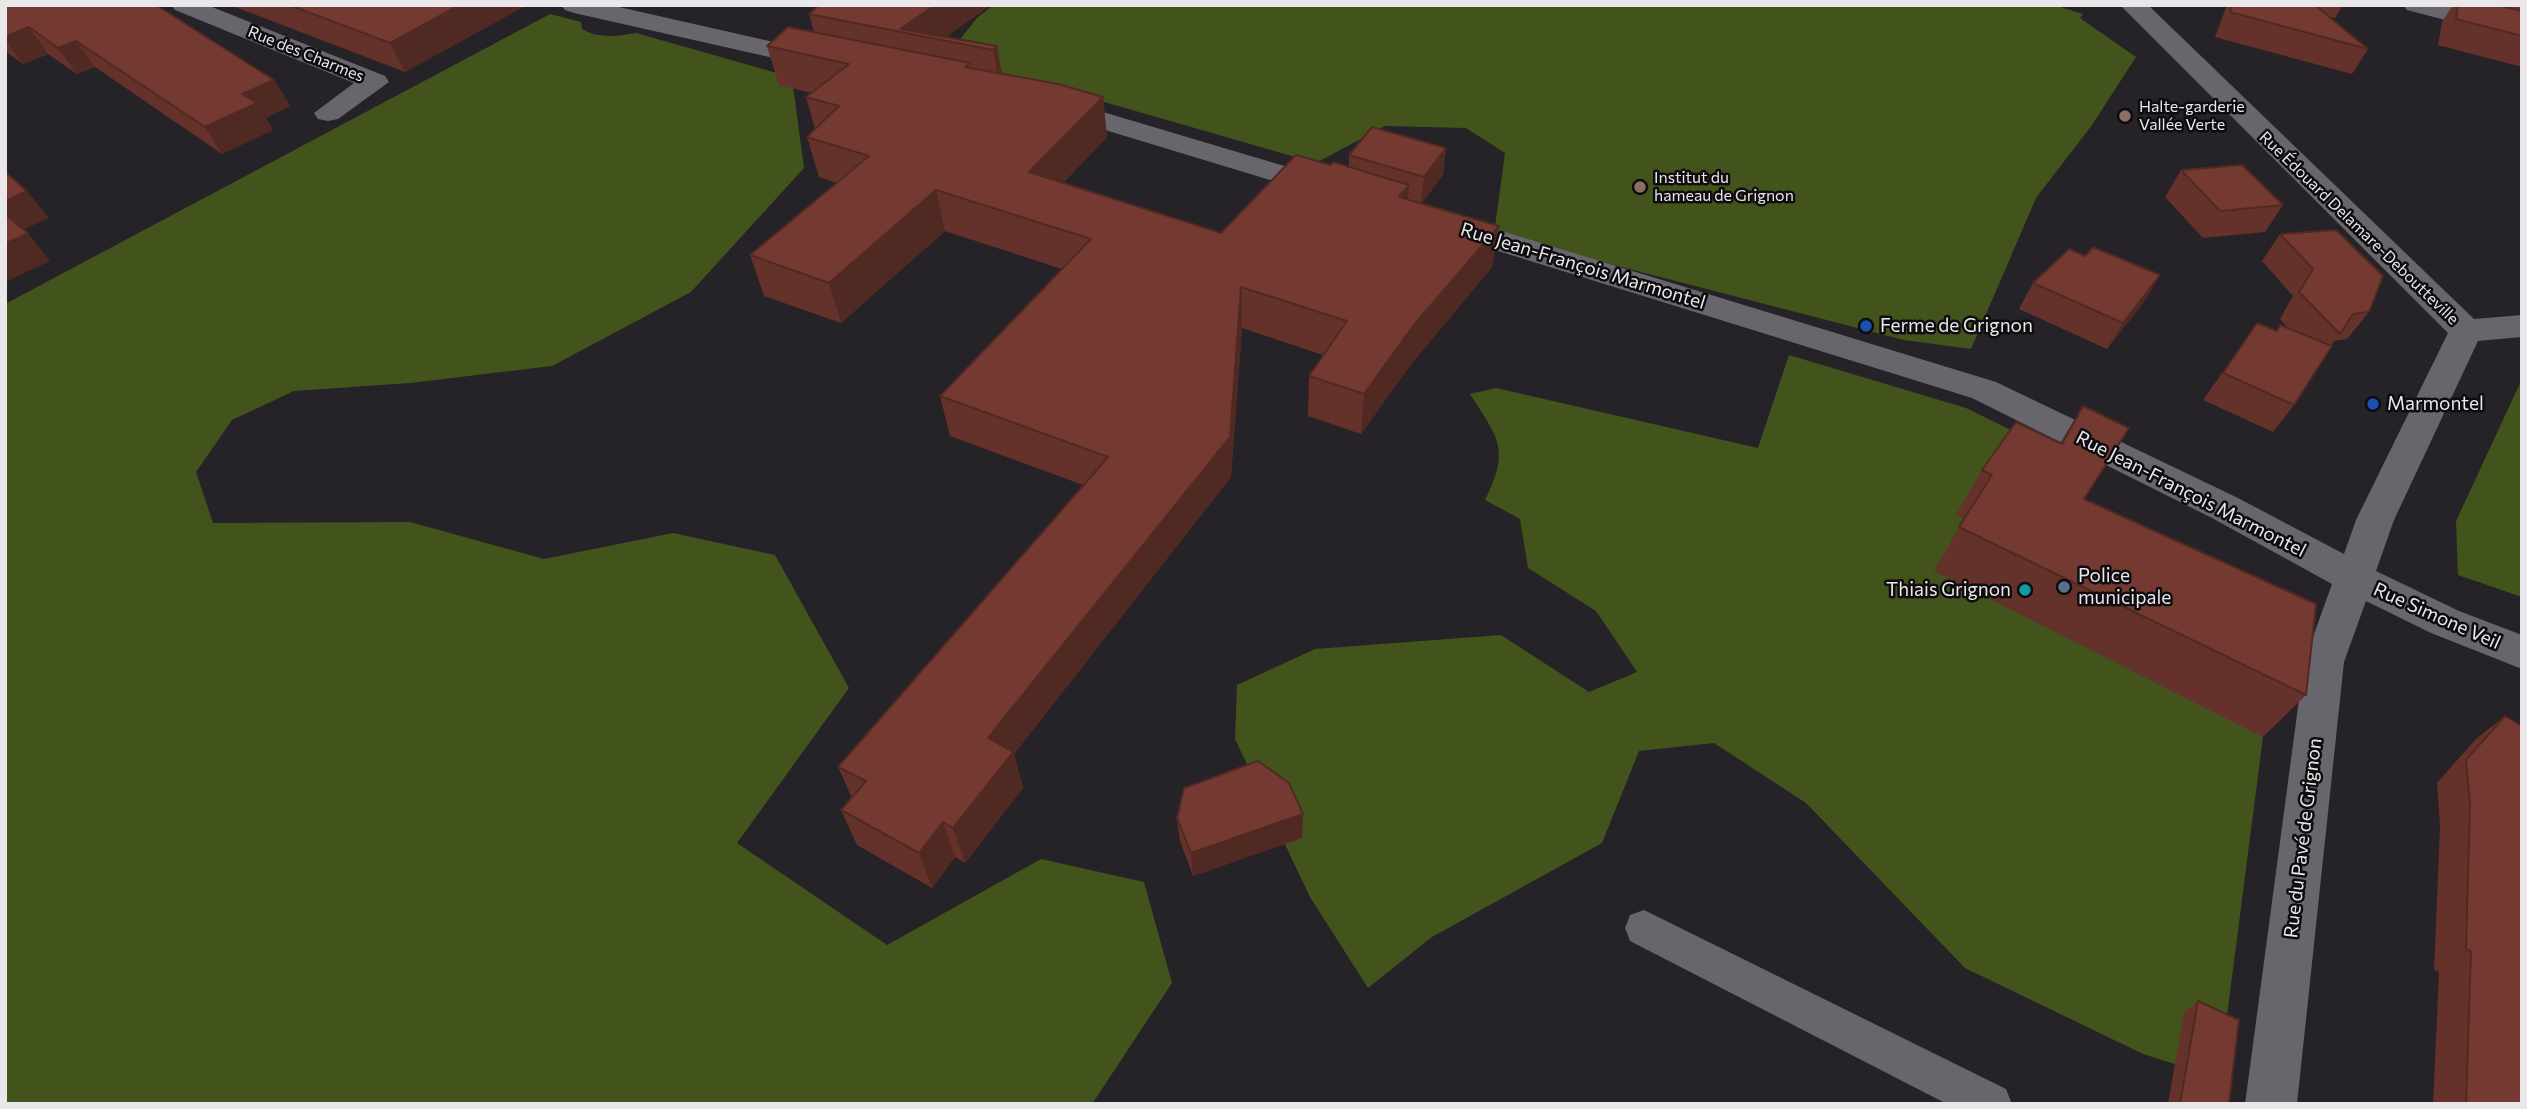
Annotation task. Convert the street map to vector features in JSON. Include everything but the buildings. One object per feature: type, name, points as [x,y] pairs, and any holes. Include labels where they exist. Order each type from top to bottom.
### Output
[{"type":"street","name":"Rue des Charmes","points":[[184,5],[375,82],[328,113]]},
{"type":"street","points":[[574,5],[849,68]]},
{"type":"street","name":"Rue Édouard Delamare-Deboutteville","points":[[2133,5],[2466,331]]},
{"type":"street","points":[[2416,5],[2522,32]]},
{"type":"street","points":[[1032,102],[1071,109],[1351,195]]},
{"type":"street","name":"Rue Jean-François Marmontel","points":[[1418,216],[1984,390],[2225,508],[2353,577]]},
{"type":"street","points":[[2466,331],[2522,326]]},
{"type":"street","name":"Rue du Pavé de Grignon","points":[[2272,1104],[2323,662],[2375,520],[2466,331]]},
{"type":"street","name":"Rue Simone Veil","points":[[2353,577],[2445,622],[2522,653]]},
{"type":"lane","points":[[1644,928],[1991,1104]]},
{"type":"green space","name":"Institut du hameau de Grignon","points":[[993,5],[2054,5],[2083,14],[2080,18],[2136,57],[2092,125],[2036,198],[1971,349],[1904,340],[1494,234],[1505,153],[1466,128],[1385,126],[1316,163],[1080,95],[934,72],[977,18]]},
{"type":"green space","points":[[550,14],[581,22],[582,29],[595,34],[615,36],[636,33],[784,75],[793,86],[804,168],[691,292],[552,366],[410,383],[294,391],[232,420],[196,472],[213,523],[410,522],[544,559],[673,533],[775,555],[849,688],[737,843],[887,945],[1041,859],[1144,882],[1172,983],[1092,1104],[5,1104],[5,304]]},
{"type":"green space","points":[[1789,355],[1966,408],[2017,433],[1966,520],[2263,737],[2220,1070],[2181,1066],[2143,1054],[1965,968],[1806,803],[1714,743],[1639,751],[1602,843],[1432,937],[1368,988],[1310,897],[1235,739],[1237,685],[1315,649],[1501,635],[1589,692],[1637,672],[1596,611],[1528,568],[1520,519],[1485,500],[1498,468],[1498,444],[1470,394],[1496,388],[1758,448]]},
{"type":"green space","points":[[2522,379],[2522,597],[2458,575],[2456,521]]},
{"type":"place","name":"Halte-garderie Vallée Verte","points":[[2125,116]]},
{"type":"place","name":"Institut du hameau de Grignon","points":[[1640,187]]},
{"type":"place","name":"Ferme de Grignon","points":[[1866,326]]},
{"type":"place","name":"Marmontel","points":[[2373,404]]},
{"type":"place","name":"Police municipale","points":[[2064,587]]},
{"type":"place","name":"Thiais Grignon","points":[[2025,590]]}]
